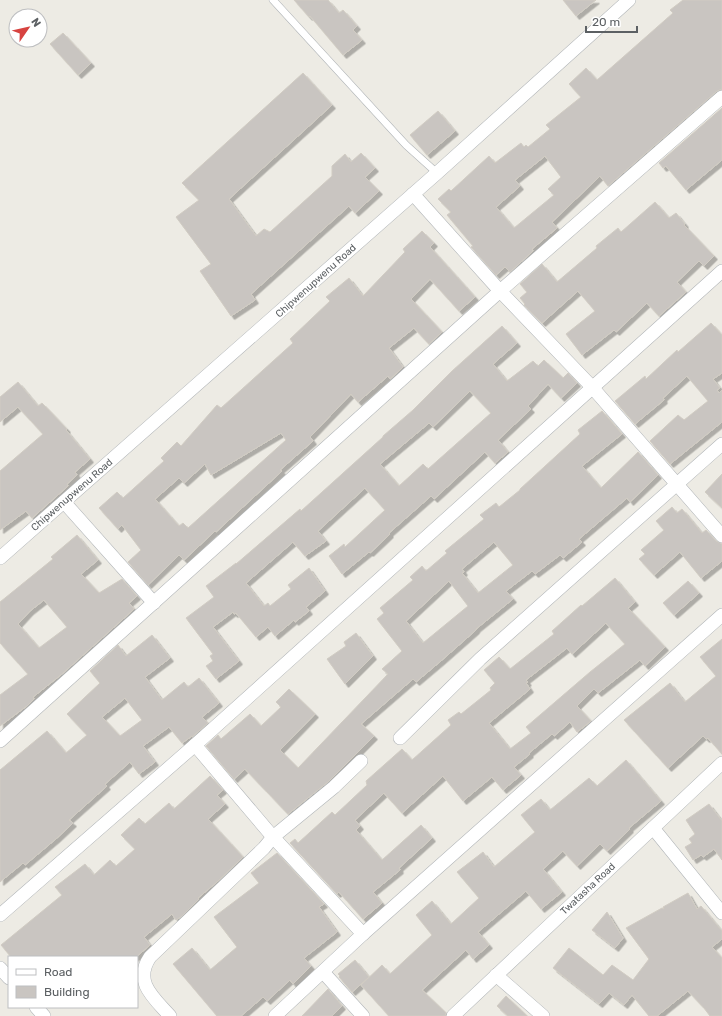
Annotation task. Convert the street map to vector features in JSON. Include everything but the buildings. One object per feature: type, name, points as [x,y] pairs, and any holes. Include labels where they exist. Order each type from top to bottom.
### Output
[{"type":"street","name":"Chipwenupwenu Road","points":[[0,558],[437,174],[629,0]]},
{"type":"street","points":[[0,741],[500,291],[722,97]]},
{"type":"street","points":[[413,194],[500,291],[592,387],[722,536]]},
{"type":"street","points":[[0,915],[195,745],[722,271]]},
{"type":"street","points":[[400,738],[486,654],[722,444]]},
{"type":"street","points":[[64,502],[154,602]]},
{"type":"street","points":[[274,1016],[363,934],[722,615]]},
{"type":"street","points":[[195,745],[273,838],[363,934]]},
{"type":"street","points":[[170,1016],[148,991],[144,981],[143,972],[150,956],[273,838],[334,787],[361,761]]},
{"type":"street","name":"Twatasha Road","points":[[454,1016],[722,763]]},
{"type":"street","points":[[653,828],[722,914]]},
{"type":"street","points":[[0,968],[8,977]]},
{"type":"street","points":[[323,972],[364,1016]]},
{"type":"street","points":[[496,975],[543,1016]]},
{"type":"street","points":[[37,1008],[44,1016]]},
{"type":"lane","points":[[273,0],[406,145],[437,174]]}]
